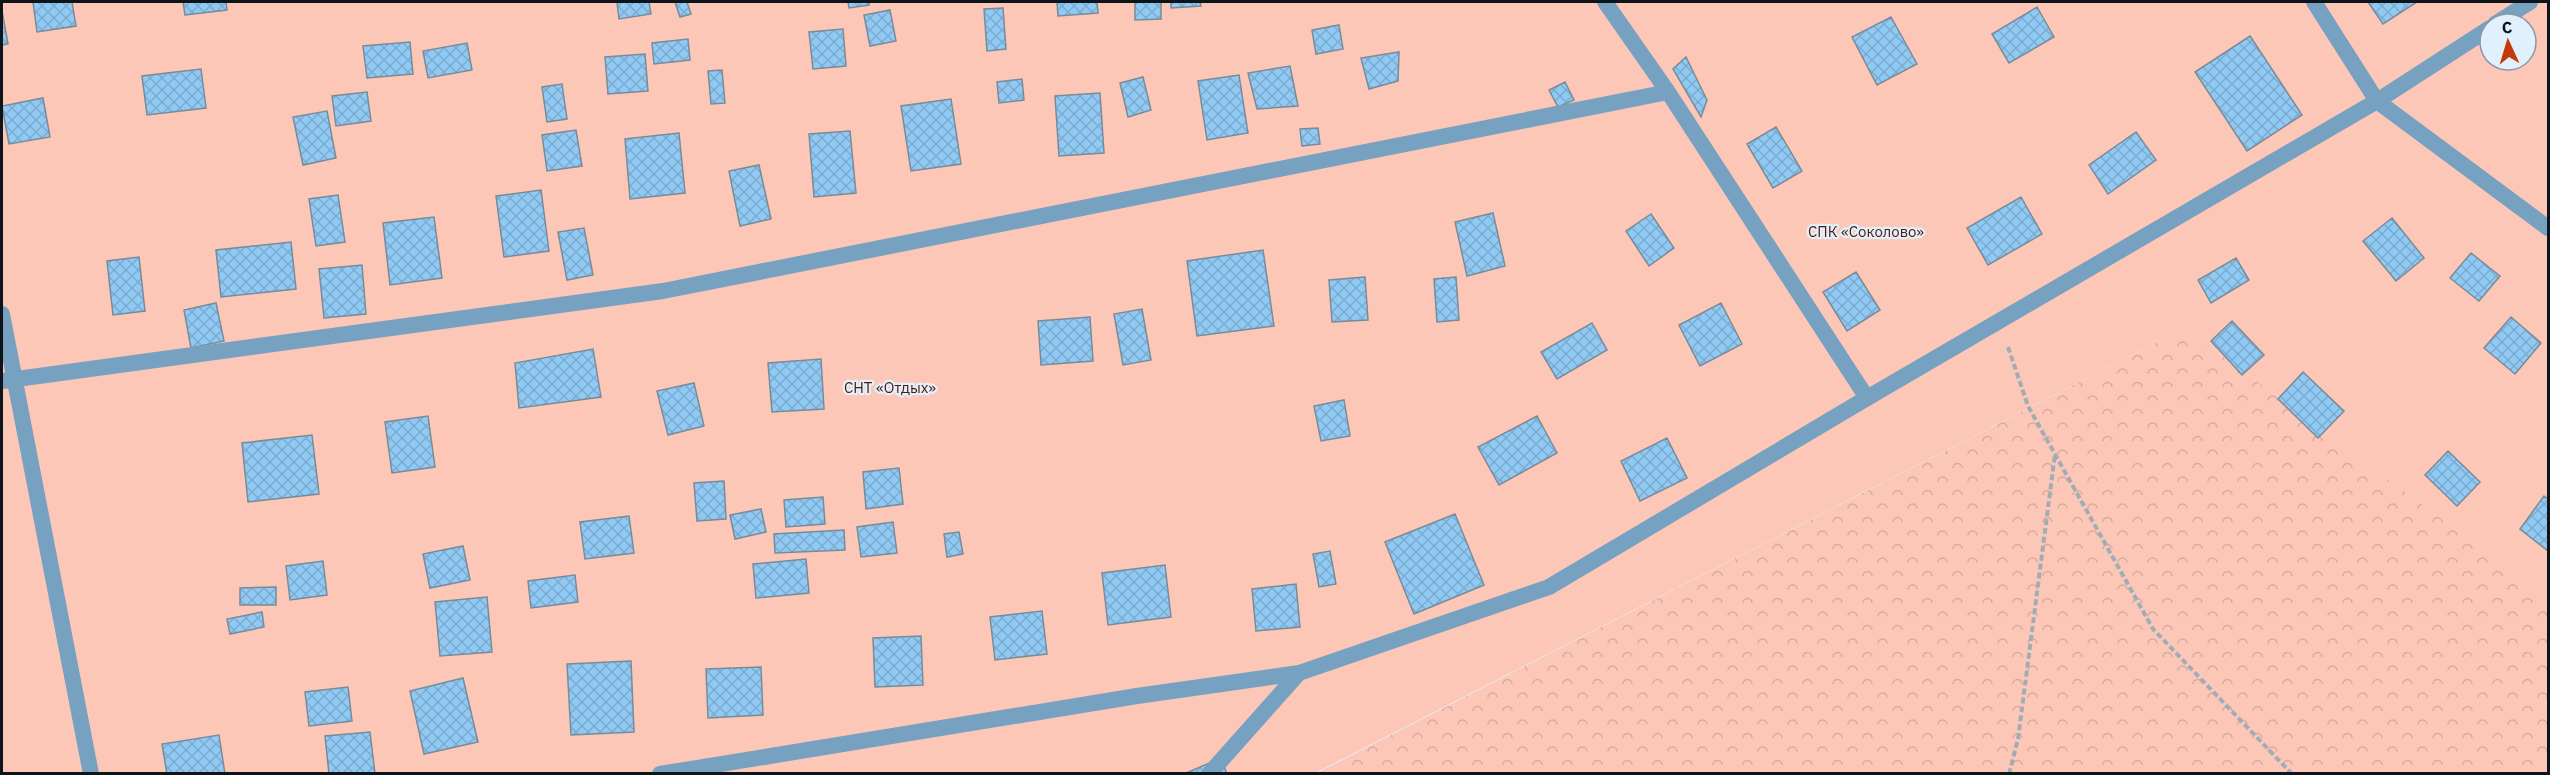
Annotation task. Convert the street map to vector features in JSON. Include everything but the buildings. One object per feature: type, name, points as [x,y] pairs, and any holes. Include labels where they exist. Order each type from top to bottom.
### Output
[{"type":"street","points":[[1605,2],[1668,92],[1867,398]]},
{"type":"street","points":[[2314,2],[2378,102],[2548,228]]},
{"type":"street","points":[[2514,12],[2530,2]]},
{"type":"street","points":[[660,774],[1137,696],[1299,673],[1549,587],[1867,398],[2378,102],[2478,35]]},
{"type":"street","points":[[8,380],[663,291],[1668,92]]},
{"type":"street","points":[[2,314],[8,380],[91,774]]},
{"type":"street","points":[[1209,774],[1299,673]]},
{"type":"path","points":[[1999,322],[2028,406],[2153,629],[2292,774]]},
{"type":"path","points":[[2010,774],[2018,739],[2055,454]]},
{"type":"green space","name":"СНТ «Отдых»","points":[[2,2],[2548,2],[2548,598],[2185,328],[1315,773],[2,774]]},
{"type":"green space","points":[[2185,328],[2548,598],[2548,773],[1315,774]]},
{"type":"park label","name":"СПК «Соколово»","points":[[1866,232]]}]
